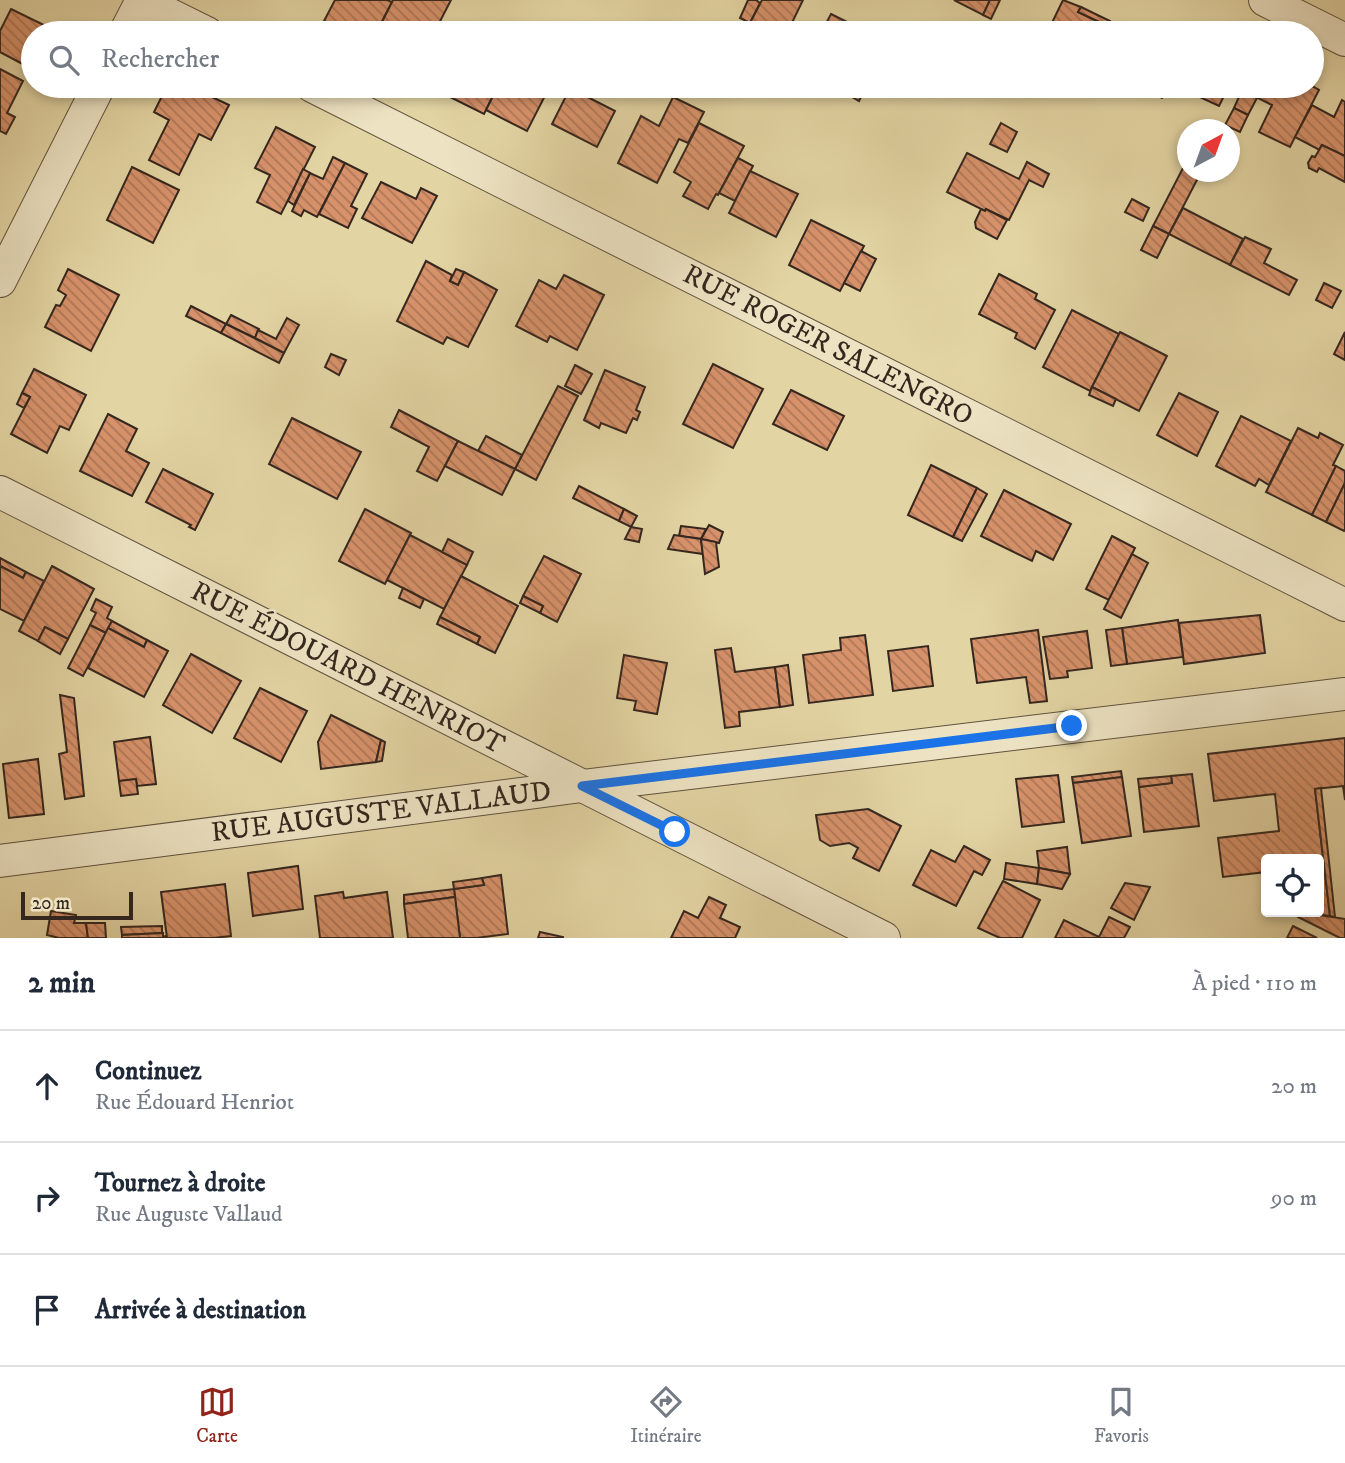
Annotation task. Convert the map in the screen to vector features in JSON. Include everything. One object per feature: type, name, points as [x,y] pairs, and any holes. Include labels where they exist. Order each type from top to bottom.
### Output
[{"type":"street","points":[[131,21],[141,0],[183,21]]},
{"type":"street","points":[[1265,0],[1307,21]]},
{"type":"street","points":[[1324,30],[1345,40]]},
{"type":"street","points":[[0,281],[93,98]]},
{"type":"street","name":"RUE ROGER SALENGRO","points":[[336,98],[1345,605]]},
{"type":"street","name":"RUE ÉDOUARD HENRIOT","points":[[0,492],[884,938]]},
{"type":"street","name":"RUE AUGUSTE VALLAUD","points":[[0,861],[582,786],[1345,694]]},
{"type":"building","points":[[335,0],[392,2],[382,21],[324,21]]},
{"type":"building","points":[[393,0],[451,0],[440,21],[382,21]]},
{"type":"building","points":[[748,0],[760,3],[751,21],[740,18]]},
{"type":"building","points":[[762,0],[803,0],[793,21],[751,21]]},
{"type":"building","points":[[954,0],[990,0],[983,15]]},
{"type":"building","points":[[990,0],[1000,0],[991,19],[983,15]]},
{"type":"building","points":[[1063,0],[1081,7],[1078,12],[1097,21],[1053,21]]},
{"type":"building","points":[[1081,7],[1110,21],[1097,21],[1078,12]]},
{"type":"building","points":[[11,9],[36,21],[21,21],[21,63],[0,52],[0,31]]},
{"type":"building","points":[[831,14],[845,21],[827,21]]},
{"type":"building","points":[[0,69],[21,80],[21,85],[7,113],[15,117],[6,134],[0,131]]},
{"type":"building","points":[[161,98],[214,98],[229,105],[211,140],[199,134],[179,175],[149,160],[169,120],[154,112]]},
{"type":"building","points":[[452,98],[492,98],[484,114]]},
{"type":"building","points":[[492,98],[544,98],[527,131],[486,110]]},
{"type":"building","points":[[565,98],[590,98],[615,111],[597,147],[552,124]]},
{"type":"building","points":[[673,98],[704,112],[688,143],[679,139],[657,183],[618,163],[641,116],[659,126]]},
{"type":"building","points":[[1202,98],[1223,98],[1219,106]]},
{"type":"building","points":[[1238,98],[1257,98],[1248,115],[1234,108]]},
{"type":"building","points":[[1258,98],[1315,98],[1290,147],[1259,132],[1272,105]]},
{"type":"building","points":[[1342,100],[1345,102],[1345,156],[1322,145],[1319,150],[1295,137],[1312,105],[1334,117]]},
{"type":"building","points":[[1234,108],[1248,115],[1240,132],[1240,119],[1228,119]]},
{"type":"building","points":[[699,123],[744,146],[708,209],[683,196],[691,182],[674,172]]},
{"type":"building","points":[[1001,123],[1017,132],[1007,152],[990,144]]},
{"type":"building","points":[[276,127],[315,147],[281,214],[257,202],[270,175],[255,168]]},
{"type":"building","points":[[1322,145],[1345,156],[1345,182],[1319,168],[1317,172],[1309,168],[1308,163]]},
{"type":"building","points":[[967,153],[1019,179],[1027,162],[1049,174],[1043,187],[1029,180],[1009,220],[947,192]]},
{"type":"building","points":[[333,157],[345,163],[317,217],[304,210],[301,216],[292,211],[310,173],[323,179]]},
{"type":"building","points":[[738,158],[753,166],[735,201],[719,193]]},
{"type":"building","points":[[345,163],[367,174],[351,206],[357,209],[348,228],[319,214]]},
{"type":"building","points":[[132,167],[179,190],[153,243],[107,220]]},
{"type":"building","points":[[303,169],[310,173],[294,205],[288,201]]},
{"type":"building","points":[[750,171],[798,194],[776,237],[729,213]]},
{"type":"building","points":[[1177,180],[1177,182],[1196,182],[1169,234],[1153,226]]},
{"type":"building","points":[[381,182],[416,199],[421,188],[437,196],[412,243],[362,218]]},
{"type":"building","points":[[1132,199],[1149,208],[1143,221],[1125,212]]},
{"type":"building","points":[[1183,208],[1243,239],[1230,265],[1169,234]]},
{"type":"building","points":[[981,209],[1007,220],[997,239],[976,228],[975,222]]},
{"type":"building","points":[[811,220],[864,246],[840,291],[789,265]]},
{"type":"building","points":[[1153,226],[1169,234],[1157,258],[1141,250]]},
{"type":"building","points":[[1245,237],[1271,249],[1264,263],[1297,280],[1289,295],[1230,265]]},
{"type":"building","points":[[861,251],[876,259],[860,291],[844,283]]},
{"type":"building","points":[[426,261],[452,275],[450,281],[458,285],[464,272],[497,290],[468,347],[447,337],[443,344],[397,321]]},
{"type":"building","points":[[68,269],[119,295],[91,351],[45,327],[56,305],[60,306],[66,295],[58,290]]},
{"type":"building","points":[[456,269],[464,272],[458,285],[450,281]]},
{"type":"building","points":[[999,274],[1037,294],[1035,299],[1055,310],[1035,349],[1015,338],[1017,333],[979,314]]},
{"type":"building","points":[[564,275],[604,295],[577,350],[550,336],[547,342],[516,326],[539,280],[556,289]]},
{"type":"building","points":[[1324,283],[1341,291],[1332,308],[1316,300]]},
{"type":"building","points":[[191,306],[226,324],[221,333],[186,316]]},
{"type":"building","points":[[1072,310],[1119,334],[1090,391],[1043,367]]},
{"type":"building","points":[[231,315],[259,329],[255,338],[226,324]]},
{"type":"building","points":[[287,318],[299,325],[284,353],[255,338],[258,330],[276,339]]},
{"type":"building","points":[[226,324],[284,353],[279,363],[221,333]]},
{"type":"building","points":[[1120,332],[1167,356],[1139,411],[1092,387]]},
{"type":"building","points":[[1345,332],[1345,360],[1334,354]]},
{"type":"building","points":[[331,354],[346,360],[339,375],[325,367]]},
{"type":"building","points":[[713,364],[763,389],[733,448],[683,424]]},
{"type":"building","points":[[575,365],[592,374],[581,394],[565,386]]},
{"type":"building","points":[[34,369],[86,395],[69,430],[60,426],[47,453],[11,434],[30,397],[22,393]]},
{"type":"building","points":[[605,370],[645,387],[636,410],[640,412],[637,420],[633,418],[626,433],[601,423],[599,428],[584,420]]},
{"type":"building","points":[[558,386],[578,396],[536,480],[515,469]]},
{"type":"building","points":[[1092,387],[1116,399],[1113,406],[1089,395]]},
{"type":"building","points":[[791,390],[844,416],[827,450],[773,424]]},
{"type":"building","points":[[22,393],[30,397],[24,408],[17,404]]},
{"type":"building","points":[[1179,393],[1218,412],[1197,456],[1157,435]]},
{"type":"building","points":[[399,410],[458,441],[437,481],[417,471],[429,447],[391,427]]},
{"type":"building","points":[[108,414],[137,429],[126,451],[149,463],[132,496],[80,471]]},
{"type":"building","points":[[1241,416],[1291,441],[1269,485],[1259,479],[1255,486],[1216,466]]},
{"type":"building","points":[[292,418],[361,452],[337,499],[269,464]]},
{"type":"building","points":[[1298,428],[1318,438],[1320,433],[1343,445],[1333,465],[1336,466],[1312,515],[1266,492]]},
{"type":"building","points":[[486,436],[522,455],[515,469],[478,451]]},
{"type":"building","points":[[458,441],[515,469],[502,495],[445,466]]},
{"type":"building","points":[[931,465],[977,488],[953,537],[908,515]]},
{"type":"building","points":[[1336,466],[1345,471],[1345,483],[1326,522],[1312,515]]},
{"type":"building","points":[[163,469],[213,494],[195,530],[189,527],[191,525],[146,502]]},
{"type":"building","points":[[1345,483],[1345,529],[1344,531],[1326,522]]},
{"type":"building","points":[[579,486],[624,509],[619,521],[573,498]]},
{"type":"building","points":[[977,488],[987,494],[962,541],[953,537]]},
{"type":"building","points":[[1004,490],[1071,524],[1053,560],[1036,551],[1032,561],[981,536]]},
{"type":"building","points":[[365,509],[411,533],[385,584],[339,561]]},
{"type":"building","points":[[624,509],[637,516],[631,527],[619,521]]},
{"type":"building","points":[[709,525],[723,532],[719,543],[701,539]]},
{"type":"building","points":[[681,526],[706,529],[701,539],[679,536]]},
{"type":"building","points":[[631,527],[642,529],[639,542],[625,539]]},
{"type":"building","points":[[410,535],[467,565],[444,609],[387,580]]},
{"type":"building","points":[[674,535],[701,539],[703,554],[668,549]]},
{"type":"building","points":[[1112,536],[1135,548],[1109,600],[1086,589]]},
{"type":"building","points":[[448,539],[473,552],[467,565],[442,552]]},
{"type":"building","points":[[701,539],[716,542],[719,567],[705,574]]},
{"type":"building","points":[[1132,554],[1148,563],[1121,618],[1104,609]]},
{"type":"building","points":[[544,556],[581,574],[557,622],[540,613],[543,606],[523,596]]},
{"type":"building","points":[[0,558],[26,572],[23,578],[0,566]]},
{"type":"building","points":[[0,566],[23,578],[26,572],[44,581],[24,621],[0,609]]},
{"type":"building","points":[[52,566],[94,589],[68,639],[45,627],[38,641],[19,631]]},
{"type":"building","points":[[461,576],[518,606],[495,653],[477,644],[480,637],[440,617]]},
{"type":"building","points":[[403,588],[424,599],[420,608],[399,598]]},
{"type":"building","points":[[523,596],[543,606],[540,613],[520,603]]},
{"type":"building","points":[[96,599],[112,607],[107,618],[112,621],[106,633],[90,625],[96,613],[91,610]]},
{"type":"building","points":[[1260,615],[1265,653],[1184,664],[1179,623]]},
{"type":"building","points":[[440,617],[480,637],[477,644],[437,624]]},
{"type":"building","points":[[1178,620],[1183,657],[1127,664],[1122,628]]},
{"type":"building","points":[[112,621],[147,640],[144,647],[108,628]]},
{"type":"building","points":[[90,625],[106,633],[83,676],[68,668]]},
{"type":"building","points":[[45,627],[68,639],[60,654],[38,641]]},
{"type":"building","points":[[108,628],[144,647],[147,640],[168,651],[144,697],[88,668]]},
{"type":"building","points":[[1122,628],[1127,664],[1111,666],[1106,630]]},
{"type":"building","points":[[1038,630],[1047,701],[1030,703],[1026,677],[977,683],[971,639]]},
{"type":"building","points":[[1087,631],[1092,668],[1067,671],[1068,677],[1050,679],[1043,637]]},
{"type":"building","points":[[865,635],[873,695],[809,703],[803,655],[841,650],[840,638]]},
{"type":"building","points":[[928,646],[933,686],[893,691],[888,651]]},
{"type":"building","points":[[731,648],[735,672],[775,667],[780,707],[739,712],[740,726],[725,728],[715,650]]},
{"type":"building","points":[[191,654],[241,681],[212,733],[163,705]]},
{"type":"building","points":[[624,655],[667,663],[657,714],[634,710],[636,701],[617,698]]},
{"type":"building","points":[[788,665],[793,705],[780,707],[775,667]]},
{"type":"building","points":[[260,688],[307,711],[281,762],[234,738]]},
{"type":"building","points":[[60,695],[74,698],[84,796],[65,799],[59,754],[67,752]]},
{"type":"building","points":[[331,715],[381,740],[376,762],[321,769],[318,742]]},
{"type":"building","points":[[150,737],[156,784],[137,786],[136,779],[119,781],[114,742]]},
{"type":"building","points":[[1345,738],[1345,800],[1343,786],[1315,789],[1323,854],[1261,854],[1261,873],[1223,877],[1218,838],[1279,831],[1275,794],[1214,801],[1208,754]]},
{"type":"building","points":[[381,740],[385,742],[382,761],[376,762]]},
{"type":"building","points":[[38,759],[44,814],[9,818],[3,764]]},
{"type":"building","points":[[1121,771],[1122,777],[1073,783],[1072,777]]},
{"type":"building","points":[[1192,774],[1199,826],[1144,832],[1139,787],[1172,783],[1171,776]]},
{"type":"building","points":[[1058,775],[1064,822],[1022,827],[1016,779]]},
{"type":"building","points":[[1171,776],[1172,783],[1139,787],[1138,779]]},
{"type":"building","points":[[1122,777],[1131,836],[1082,843],[1073,783]]},
{"type":"building","points":[[136,779],[138,794],[121,796],[119,781]]},
{"type":"building","points":[[1321,788],[1335,917],[1330,916],[1315,789]]},
{"type":"building","points":[[868,809],[901,826],[879,871],[853,858],[858,848],[849,843],[830,846],[820,840],[816,815]]},
{"type":"building","points":[[964,846],[990,860],[982,875],[974,871],[956,906],[913,885],[931,850],[955,862]]},
{"type":"building","points":[[1067,847],[1070,874],[1039,868],[1037,851]]},
{"type":"building","points":[[1006,863],[1039,868],[1037,884],[1004,879]]},
{"type":"building","points":[[1324,865],[1330,916],[1324,915]]},
{"type":"building","points":[[298,866],[303,909],[253,916],[248,873]]},
{"type":"building","points":[[1039,868],[1070,874],[1062,889],[1037,884]]},
{"type":"building","points":[[501,875],[508,934],[460,938],[454,889],[484,885],[482,878]]},
{"type":"building","points":[[482,878],[484,885],[454,889],[453,882]]},
{"type":"building","points":[[1003,881],[1040,900],[1022,938],[1000,938],[978,928]]},
{"type":"building","points":[[1125,883],[1150,887],[1134,920],[1111,908]]},
{"type":"building","points":[[225,884],[231,936],[167,938],[161,892]]},
{"type":"building","points":[[454,889],[455,897],[404,904],[404,895]]},
{"type":"building","points":[[343,892],[344,898],[387,892],[393,938],[320,938],[315,896]]},
{"type":"building","points":[[455,897],[460,938],[408,938],[404,904]]},
{"type":"building","points":[[709,897],[726,905],[720,918],[740,927],[735,938],[671,938],[684,911],[698,918]]},
{"type":"building","points":[[51,911],[76,915],[74,923],[86,923],[88,938],[59,938],[47,935]]},
{"type":"building","points":[[1324,916],[1345,919],[1345,938],[1298,917]]},
{"type":"building","points":[[1109,917],[1130,927],[1124,938],[1055,938],[1064,920],[1099,937]]},
{"type":"building","points":[[86,923],[105,923],[106,938],[88,938]]},
{"type":"building","points":[[162,926],[162,933],[122,935],[121,927]]},
{"type":"building","points":[[1293,926],[1317,938],[1287,938]]},
{"type":"building","points":[[540,932],[563,937],[563,938],[538,938]]},
{"type":"building","points":[[163,933],[163,937],[167,938],[122,938],[122,935]]},
{"type":"route","points":[[675,832],[582,786],[1072,726]]}]
